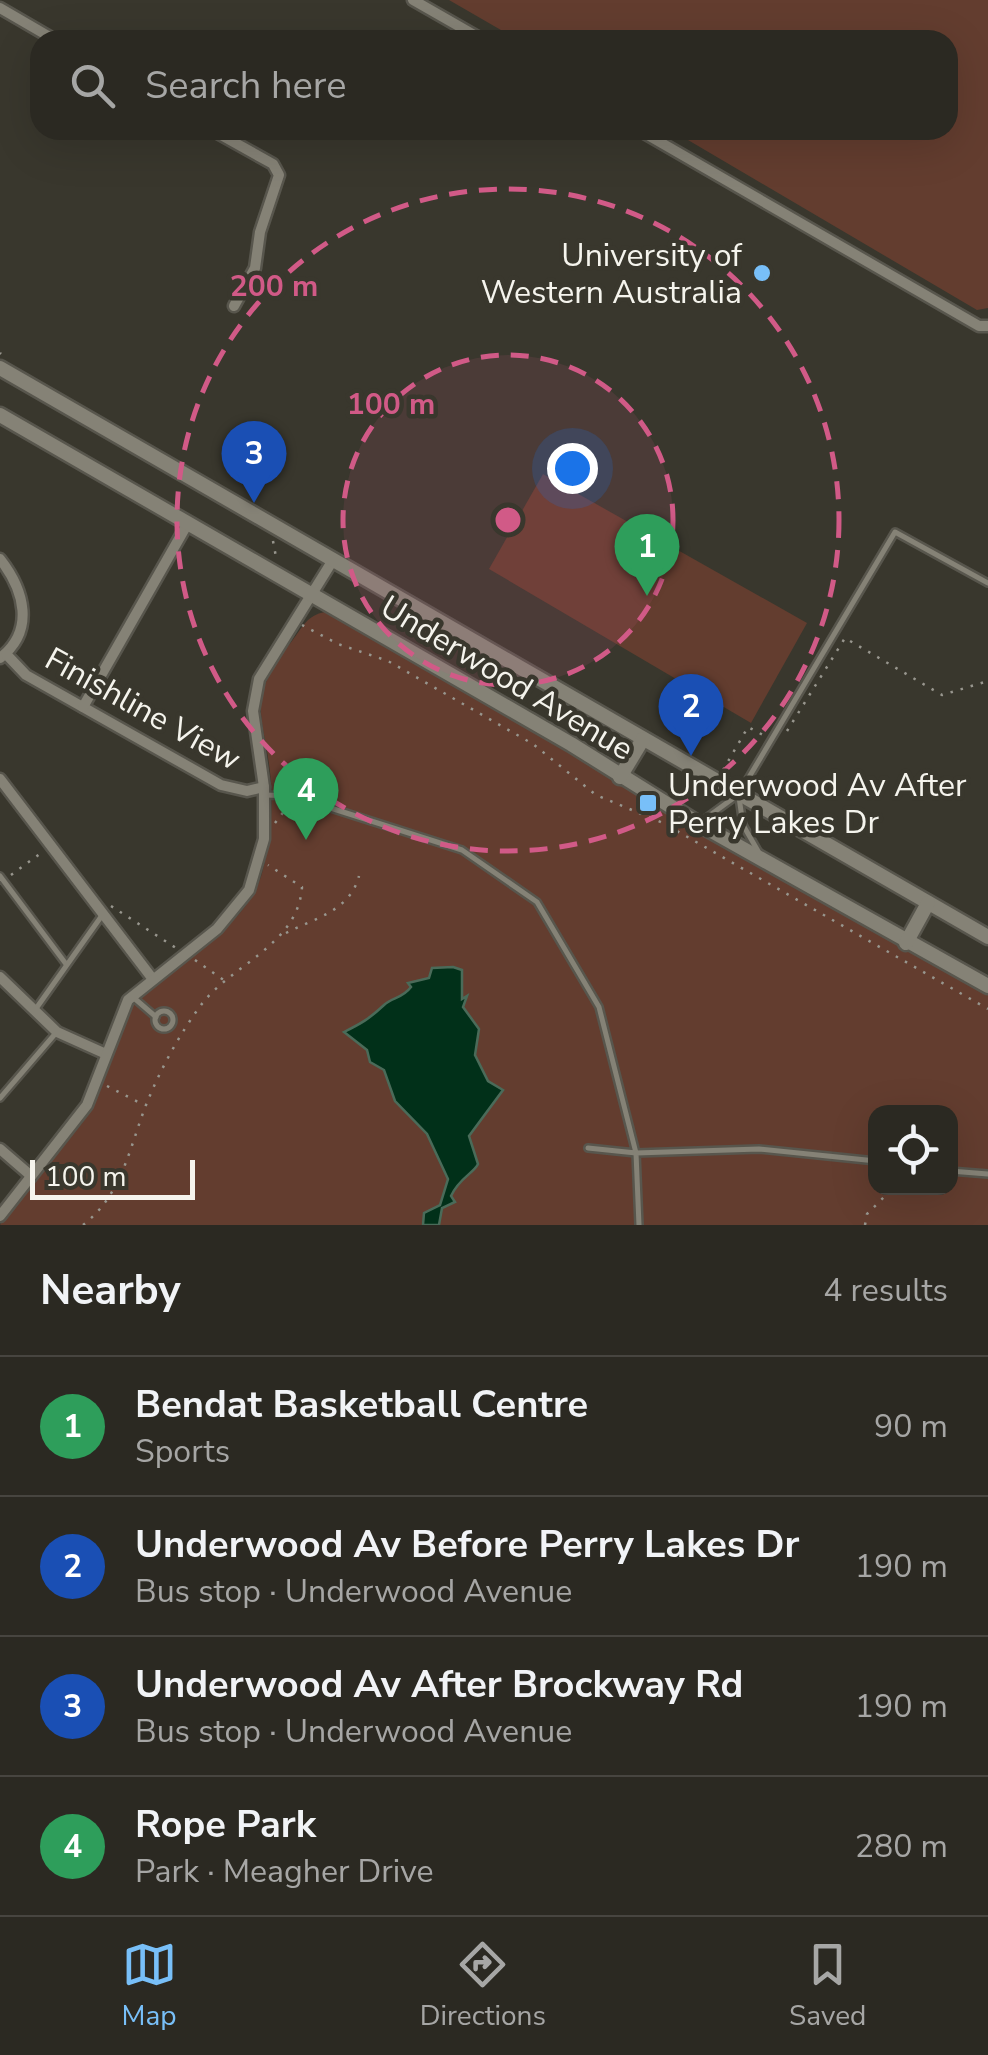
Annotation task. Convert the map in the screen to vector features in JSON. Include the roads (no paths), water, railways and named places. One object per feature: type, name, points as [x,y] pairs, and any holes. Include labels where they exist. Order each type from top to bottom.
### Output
[{"type":"main road","name":"Underwood Avenue","points":[[0,368],[988,937]]},
{"type":"main road","name":"Underwood Avenue","points":[[0,414],[699,824],[988,986]]},
{"type":"main road","points":[[620,777],[643,738]]},
{"type":"main road","points":[[906,942],[928,903]]},
{"type":"street","points":[[414,0],[466,30]]},
{"type":"street","points":[[0,8],[38,30]]},
{"type":"street","points":[[230,140],[273,164],[279,175],[260,232],[256,268],[234,306]]},
{"type":"street","points":[[656,140],[979,326],[988,326]]},
{"type":"street","points":[[83,707],[188,522]]},
{"type":"street","points":[[0,1216],[29,1174],[77,1120],[98,1082],[117,1020],[132,996],[186,954],[242,902],[260,861],[265,829],[264,791],[254,730],[255,695],[266,663],[333,560]]},
{"type":"street","points":[[2,565],[24,613],[20,638],[3,656]]},
{"type":"street","name":"Finishline View","points":[[3,656],[26,674],[221,785],[247,792],[264,791]]},
{"type":"street","points":[[0,779],[104,908],[152,978]]},
{"type":"street","points":[[0,976],[57,1032],[106,1054]]},
{"type":"street","points":[[0,1150],[29,1174]]},
{"type":"lane","points":[[699,824],[740,794],[895,532],[988,584]]},
{"type":"lane","points":[[264,791],[293,796],[462,850],[537,902],[599,1007],[636,1153],[639,1225]]},
{"type":"lane","points":[[740,794],[743,824],[765,861]]},
{"type":"lane","points":[[2,879],[66,964]]},
{"type":"lane","points":[[34,1013],[104,908]]},
{"type":"lane","points":[[132,996],[156,1017]]},
{"type":"lane","points":[[0,1098],[57,1032]]},
{"type":"lane","points":[[588,1148],[636,1153],[718,1148],[868,1160]]},
{"type":"lane","points":[[958,1172],[988,1174]]},
{"type":"place","name":"University of Western Australia","points":[[762,273]]},
{"type":"place","name":"Underwood Av After Brockway Rd","points":[[254,503]]},
{"type":"place","name":"Bendat Basketball Centre","points":[[647,596]]},
{"type":"place","name":"Underwood Av Before Perry Lakes Dr","points":[[691,756]]},
{"type":"place","name":"Underwood Av After Perry Lakes Dr","points":[[648,803]]},
{"type":"place","name":"Rope Park","points":[[306,840]]}]
